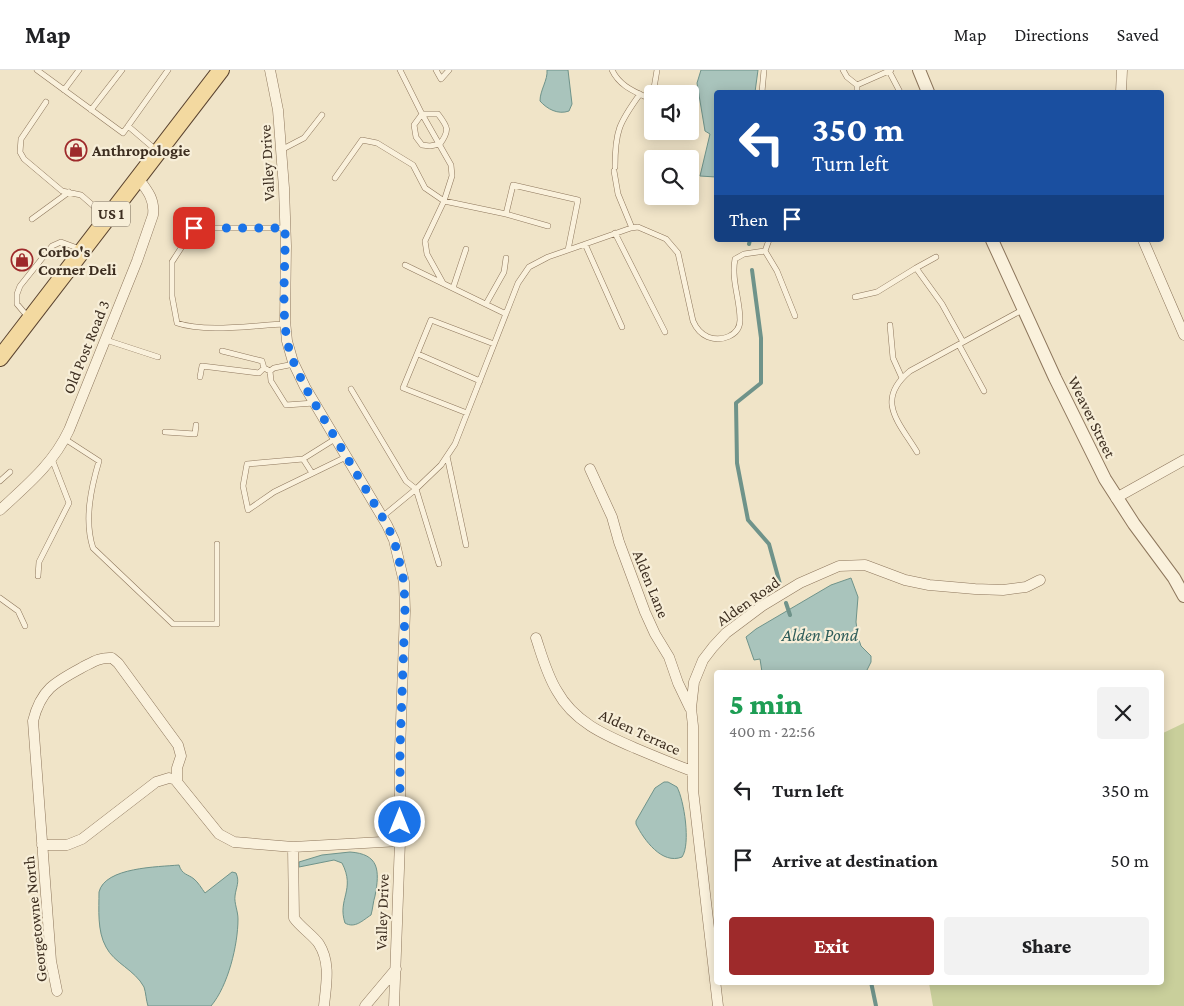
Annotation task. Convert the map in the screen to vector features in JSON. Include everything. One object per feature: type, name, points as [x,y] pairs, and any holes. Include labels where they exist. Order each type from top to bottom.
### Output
[{"type":"main road","name":"US 1","points":[[0,358],[221,70]]},
{"type":"street","name":"Valley Drive","points":[[270,70],[278,110],[281,150],[285,228],[285,324],[287,341],[295,364],[314,403],[394,540],[404,582],[400,841],[394,1006]]},
{"type":"street","points":[[918,70],[927,90]]},
{"type":"street","points":[[1121,90],[1122,70]]},
{"type":"street","name":"Old Post Road 3","points":[[0,510],[52,459],[65,438],[106,340],[154,215],[152,198],[138,178]]},
{"type":"street","name":"Weaver Street","points":[[993,242],[1084,438],[1116,498],[1174,578],[1184,596]]},
{"type":"street","points":[[1145,242],[1184,335]]},
{"type":"street","points":[[1116,498],[1184,460]]},
{"type":"street","name":"Alden Lane","points":[[590,469],[612,517],[618,542],[645,612],[655,634],[669,657],[678,683],[691,708]]},
{"type":"street","name":"Alden Road","points":[[714,971],[693,790],[693,726],[691,708],[694,682],[703,660],[713,646],[726,633],[762,606],[800,583],[839,566],[864,565],[905,580],[929,585],[976,589],[1003,590],[1026,587],[1040,580]]},
{"type":"street","name":"Alden Terrace","points":[[536,638],[548,674],[557,692],[570,710],[583,722],[608,737],[692,771]]},
{"type":"street","name":"Georgetowne North","points":[[42,845],[67,845],[82,839],[156,782],[169,778],[177,780],[177,768],[181,756],[178,745],[118,663],[112,658],[99,658],[52,684],[36,708],[33,721],[42,845],[51,961],[57,991]]},
{"type":"street","points":[[177,780],[219,834],[234,842],[293,847],[400,841]]},
{"type":"street","points":[[293,847],[294,918],[300,927],[318,943],[328,969],[324,1006]]},
{"type":"street","points":[[365,1006],[396,969]]},
{"type":"street","name":"Alden Road","points":[[716,985],[718,1006]]},
{"type":"lane","points":[[37,70],[123,133],[168,70]]},
{"type":"lane","points":[[64,90],[79,70]]},
{"type":"lane","points":[[92,110],[122,70]]},
{"type":"lane","points":[[400,70],[451,165],[452,176],[444,201],[425,241],[427,254],[444,283]]},
{"type":"lane","points":[[436,70],[441,79],[448,70]]},
{"type":"lane","points":[[612,70],[616,79],[625,87],[644,96]]},
{"type":"lane","points":[[654,85],[657,70]]},
{"type":"lane","points":[[762,90],[764,70]]},
{"type":"lane","points":[[843,70],[847,77],[857,85]]},
{"type":"lane","points":[[857,85],[890,70],[899,90]]},
{"type":"lane","points":[[857,85],[857,90]]},
{"type":"lane","points":[[635,227],[618,194],[614,169],[615,141],[621,120],[640,94]]},
{"type":"lane","points":[[46,102],[20,140],[20,152],[24,159],[62,191],[81,195],[108,218]]},
{"type":"lane","points":[[422,114],[438,114],[447,126],[447,135],[440,144],[422,145],[416,137],[414,125],[422,114]]},
{"type":"lane","points":[[281,150],[304,138],[322,115]]},
{"type":"lane","points":[[128,126],[158,151]]},
{"type":"lane","points":[[336,178],[362,140],[377,143],[413,165],[425,188],[444,201],[506,214],[548,226]]},
{"type":"lane","points":[[506,214],[514,185],[578,200],[568,250]]},
{"type":"lane","points":[[32,219],[69,192]]},
{"type":"lane","points":[[382,517],[441,465],[455,444],[518,283],[529,267],[548,257],[635,227],[666,239],[678,253],[693,321],[697,329],[706,336],[716,339],[732,335],[737,330],[740,322],[733,270],[735,259],[744,254],[765,251]]},
{"type":"lane","points":[[285,228],[194,228],[172,262],[172,296],[177,323],[187,326],[223,327],[285,324]]},
{"type":"lane","points":[[615,233],[665,332]]},
{"type":"lane","points":[[30,319],[17,304],[17,294],[20,286],[52,246],[61,242],[82,250]]},
{"type":"lane","points":[[765,251],[768,242]]},
{"type":"lane","points":[[585,244],[622,328]]},
{"type":"lane","points":[[453,288],[466,249]]},
{"type":"lane","points":[[765,251],[777,271],[795,316]]},
{"type":"lane","points":[[855,297],[878,292],[936,257]]},
{"type":"lane","points":[[486,304],[504,272],[506,258]]},
{"type":"lane","points":[[404,265],[506,314]]},
{"type":"lane","points":[[916,268],[942,304],[984,391]]},
{"type":"lane","points":[[917,452],[894,414],[892,406],[894,388],[910,371],[1025,309]]},
{"type":"lane","points":[[467,413],[403,388],[431,320],[494,344]]},
{"type":"lane","points":[[890,325],[893,358],[902,378]]},
{"type":"lane","points":[[106,340],[158,357]]},
{"type":"lane","points":[[222,351],[262,361],[264,368],[270,371]]},
{"type":"lane","points":[[418,354],[480,381]]},
{"type":"lane","points":[[270,371],[274,368],[295,364]]},
{"type":"lane","points":[[200,378],[202,366],[258,373],[264,368]]},
{"type":"lane","points":[[270,371],[271,381],[286,405],[314,403]]},
{"type":"lane","points":[[351,389],[406,481],[416,489],[439,564]]},
{"type":"lane","points":[[165,432],[195,434],[196,425]]},
{"type":"lane","points":[[65,438],[99,461],[92,484],[88,534],[93,548],[173,624],[217,624],[217,544]]},
{"type":"lane","points":[[335,438],[303,459],[247,464],[244,486],[248,510],[274,492],[346,457]]},
{"type":"lane","points":[[447,456],[466,545]]},
{"type":"lane","points":[[38,576],[39,562],[69,503],[52,459]]},
{"type":"lane","points":[[303,459],[312,474]]},
{"type":"lane","points":[[0,480],[10,472]]},
{"type":"lane","points":[[0,598],[18,611],[25,626]]},
{"type":"green space","points":[[1184,723],[1184,1006],[933,1006],[929,985],[1164,985],[1164,733]]},
{"type":"water","points":[[547,70],[568,70],[572,104],[569,111],[553,110],[540,101]]},
{"type":"water","points":[[701,70],[758,70],[755,90],[714,90],[714,177],[700,176],[710,134],[705,131],[699,85],[697,85]]},
{"type":"water","name":"Alden Pond","points":[[851,578],[858,597],[856,622],[858,637],[861,646],[871,656],[871,662],[867,670],[762,670],[760,659],[754,660],[746,637],[756,629],[831,585]]},
{"type":"water","points":[[664,782],[677,787],[686,822],[685,851],[682,857],[675,859],[654,850],[636,824],[655,788]]},
{"type":"water","points":[[350,852],[367,856],[372,860],[377,871],[371,915],[352,925],[345,923],[343,915],[347,880],[342,863],[334,860],[299,867],[299,862],[322,855]]},
{"type":"water","points":[[179,865],[182,871],[192,877],[205,893],[232,872],[236,873],[237,876],[238,882],[235,899],[238,929],[234,953],[227,977],[211,1006],[148,1006],[144,987],[135,976],[114,958],[106,947],[101,934],[99,892],[103,884],[121,873],[133,870]]},
{"type":"waterway","points":[[752,270],[761,338],[761,383],[736,403],[737,463],[748,520],[769,544],[780,584]]},
{"type":"waterway","points":[[786,603],[790,615]]},
{"type":"waterway","points":[[872,985],[876,1006]]},
{"type":"place","name":"Anthropologie","points":[[76,150]]},
{"type":"place","name":"Corbo's Corner Deli","points":[[22,260]]},
{"type":"route","points":[[194,228],[285,228],[285,324],[287,341],[293,362],[305,387],[394,540],[404,582],[405,611],[400,750],[400,822]]}]
